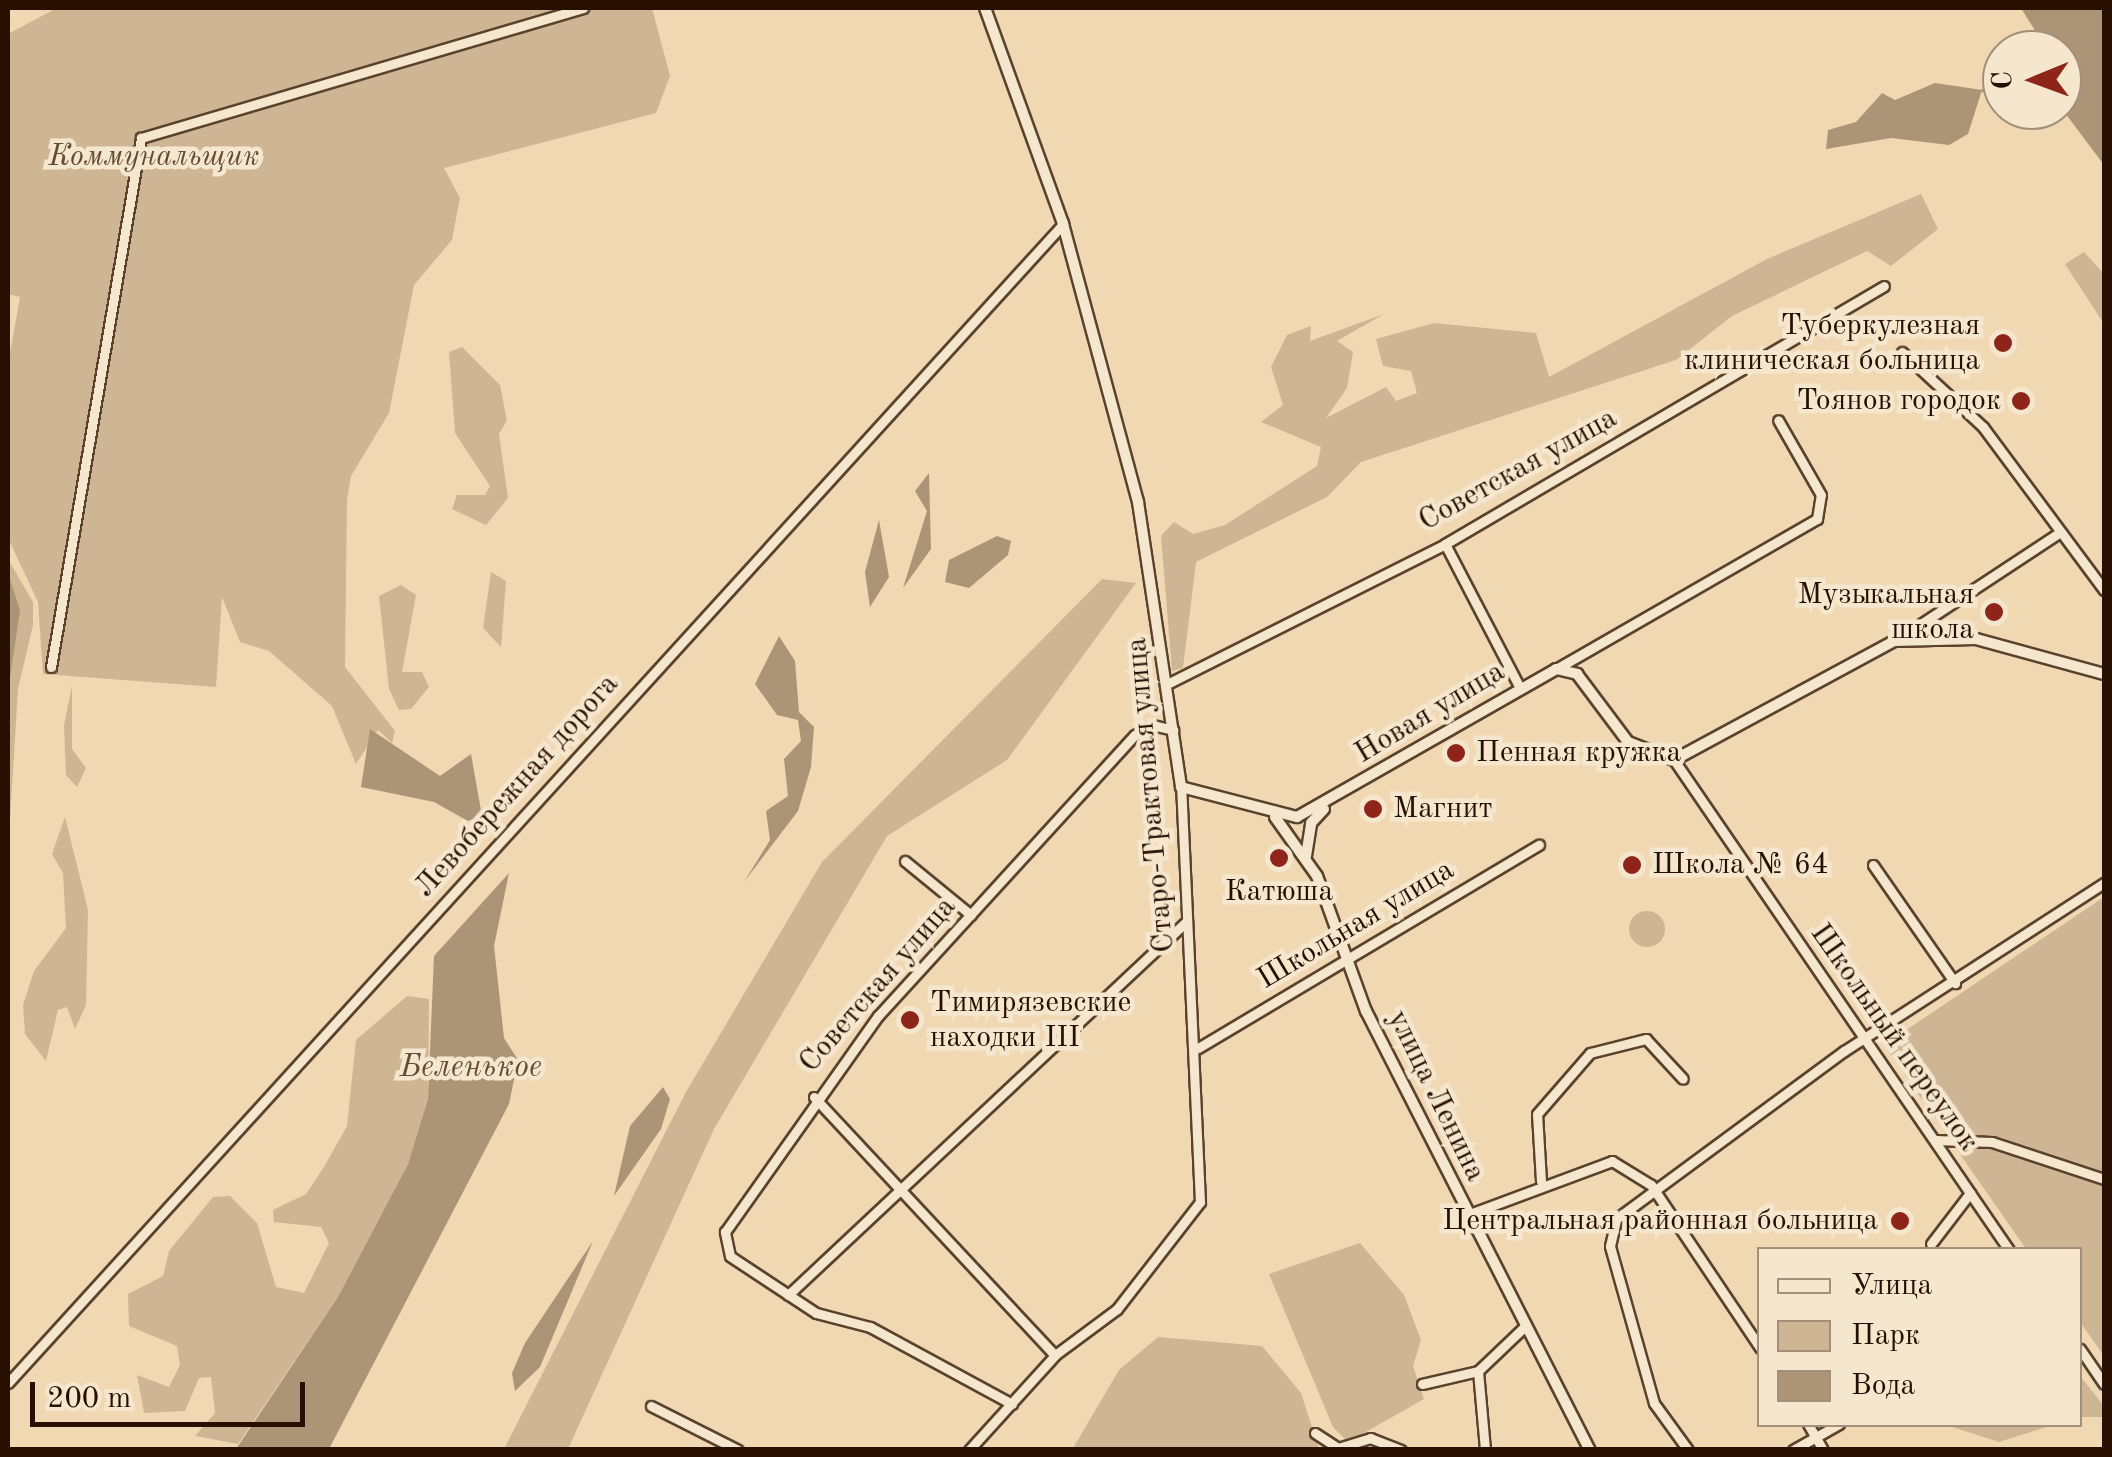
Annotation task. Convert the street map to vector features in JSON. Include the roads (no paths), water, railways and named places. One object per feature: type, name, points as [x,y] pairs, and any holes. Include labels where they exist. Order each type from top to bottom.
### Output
[{"type":"street","points":[[51,667],[141,138],[582,8]]},
{"type":"street","name":"Старо-Трактовая улица","points":[[968,1450],[1055,1355],[1117,1309],[1194,1215],[1198,1048],[1181,788],[1146,536],[1063,224],[985,8]]},
{"type":"street","name":"Левобережная дорога","points":[[8,1383],[1063,224]]},
{"type":"street","name":"Советская улица","points":[[1169,683],[1444,544],[1884,286]]},
{"type":"street","points":[[1902,352],[1983,427],[2056,536],[2104,590]]},
{"type":"street","points":[[1556,669],[1818,519],[1821,495],[1778,420]]},
{"type":"street","points":[[1556,669],[1577,674],[1628,742],[1674,760],[1890,642],[2056,536]]},
{"type":"street","points":[[1444,544],[1520,688]]},
{"type":"street","points":[[1890,642],[1981,640],[2104,674]]},
{"type":"street","name":"Новая улица","points":[[1274,816],[1332,802],[1556,669]]},
{"type":"street","name":"Советская улица","points":[[788,1294],[730,1256],[729,1224],[814,1097],[971,915],[1135,735],[1152,726],[1173,730]]},
{"type":"street","name":"Школьный переулок","points":[[1674,760],[1970,1193],[1931,1244]]},
{"type":"street","points":[[1181,788],[1274,816]]},
{"type":"street","points":[[1306,857],[1311,823],[1332,802]]},
{"type":"street","name":"улица Ленина","points":[[1274,816],[1306,857],[1349,962],[1468,1214],[1523,1328],[1590,1450]]},
{"type":"street","name":"Школьная улица","points":[[1198,1048],[1349,962],[1539,845]]},
{"type":"street","points":[[905,861],[971,915]]},
{"type":"street","points":[[1873,865],[1955,983]]},
{"type":"street","points":[[1688,1450],[1658,1415],[1610,1246],[1616,1219],[1651,1185],[2104,883]]},
{"type":"street","points":[[1012,1404],[885,1334],[816,1313],[788,1294],[904,1192],[1187,922]]},
{"type":"street","points":[[1541,1181],[1538,1114],[1590,1053],[1646,1040],[1683,1079]]},
{"type":"street","points":[[814,1097],[1055,1355]]},
{"type":"street","points":[[1936,1140],[1992,1142],[2104,1179]]},
{"type":"street","points":[[1468,1214],[1541,1181],[1604,1159],[1651,1185],[1757,1344]]},
{"type":"street","points":[[1970,1193],[2008,1247]]},
{"type":"street","points":[[1422,1384],[1478,1371],[1523,1328]]},
{"type":"street","points":[[2082,1351],[2104,1384]]},
{"type":"street","points":[[1478,1371],[1485,1450]]},
{"type":"street","points":[[652,1406],[738,1450]]},
{"type":"street","points":[[1810,1427],[1823,1450]]},
{"type":"street","points":[[1793,1450],[1835,1427]]},
{"type":"street","points":[[1314,1433],[1338,1448],[1370,1438],[1401,1450]]},
{"type":"water","points":[[2021,8],[2104,8],[2104,165],[2078,130],[2082,130],[2082,30],[2035,30]]},
{"type":"water","points":[[1935,83],[1982,90],[1968,134],[1949,145],[1891,138],[1826,149],[1828,130],[1856,122],[1882,93],[1895,100]]},
{"type":"water","points":[[929,473],[931,549],[903,588],[927,511],[915,491]]},
{"type":"water","points":[[879,520],[889,577],[870,607],[865,572]]},
{"type":"water","points":[[997,536],[1011,541],[1008,555],[969,588],[945,582],[949,560]]},
{"type":"water","points":[[8,573],[20,610],[8,692]]},
{"type":"water","points":[[779,636],[795,661],[799,712],[814,727],[811,767],[798,811],[744,882],[770,840],[766,811],[788,796],[784,759],[801,741],[798,720],[777,715],[755,684]]},
{"type":"water","points":[[370,729],[440,776],[471,754],[482,816],[468,821],[434,802],[361,787]]},
{"type":"water","name":"Беленькое","points":[[509,873],[494,946],[504,1038],[518,1060],[509,1104],[329,1449],[236,1449],[338,1297],[408,1164],[428,1098],[434,956]]},
{"type":"water","points":[[663,1087],[670,1099],[661,1129],[614,1196],[630,1126]]},
{"type":"water","points":[[593,1241],[540,1367],[515,1391],[512,1373],[525,1343]]},
{"type":"place","name":"Туберкулезная клиническая больница","points":[[2003,343]]},
{"type":"place","name":"Тоянов городок","points":[[2021,401]]},
{"type":"place","name":"Музыкальная школа","points":[[1994,612]]},
{"type":"place","name":"Пенная кружка","points":[[1456,753]]},
{"type":"place","name":"Магнит","points":[[1373,809]]},
{"type":"place","name":"Катюша","points":[[1279,858]]},
{"type":"place","name":"Школа № 64","points":[[1632,865]]},
{"type":"place","name":"Тимирязевские находки III","points":[[910,1020]]},
{"type":"place","name":"Центральная районная больница","points":[[1900,1221]]},
{"type":"park label","name":"Коммунальщик","points":[[154,157]]}]
